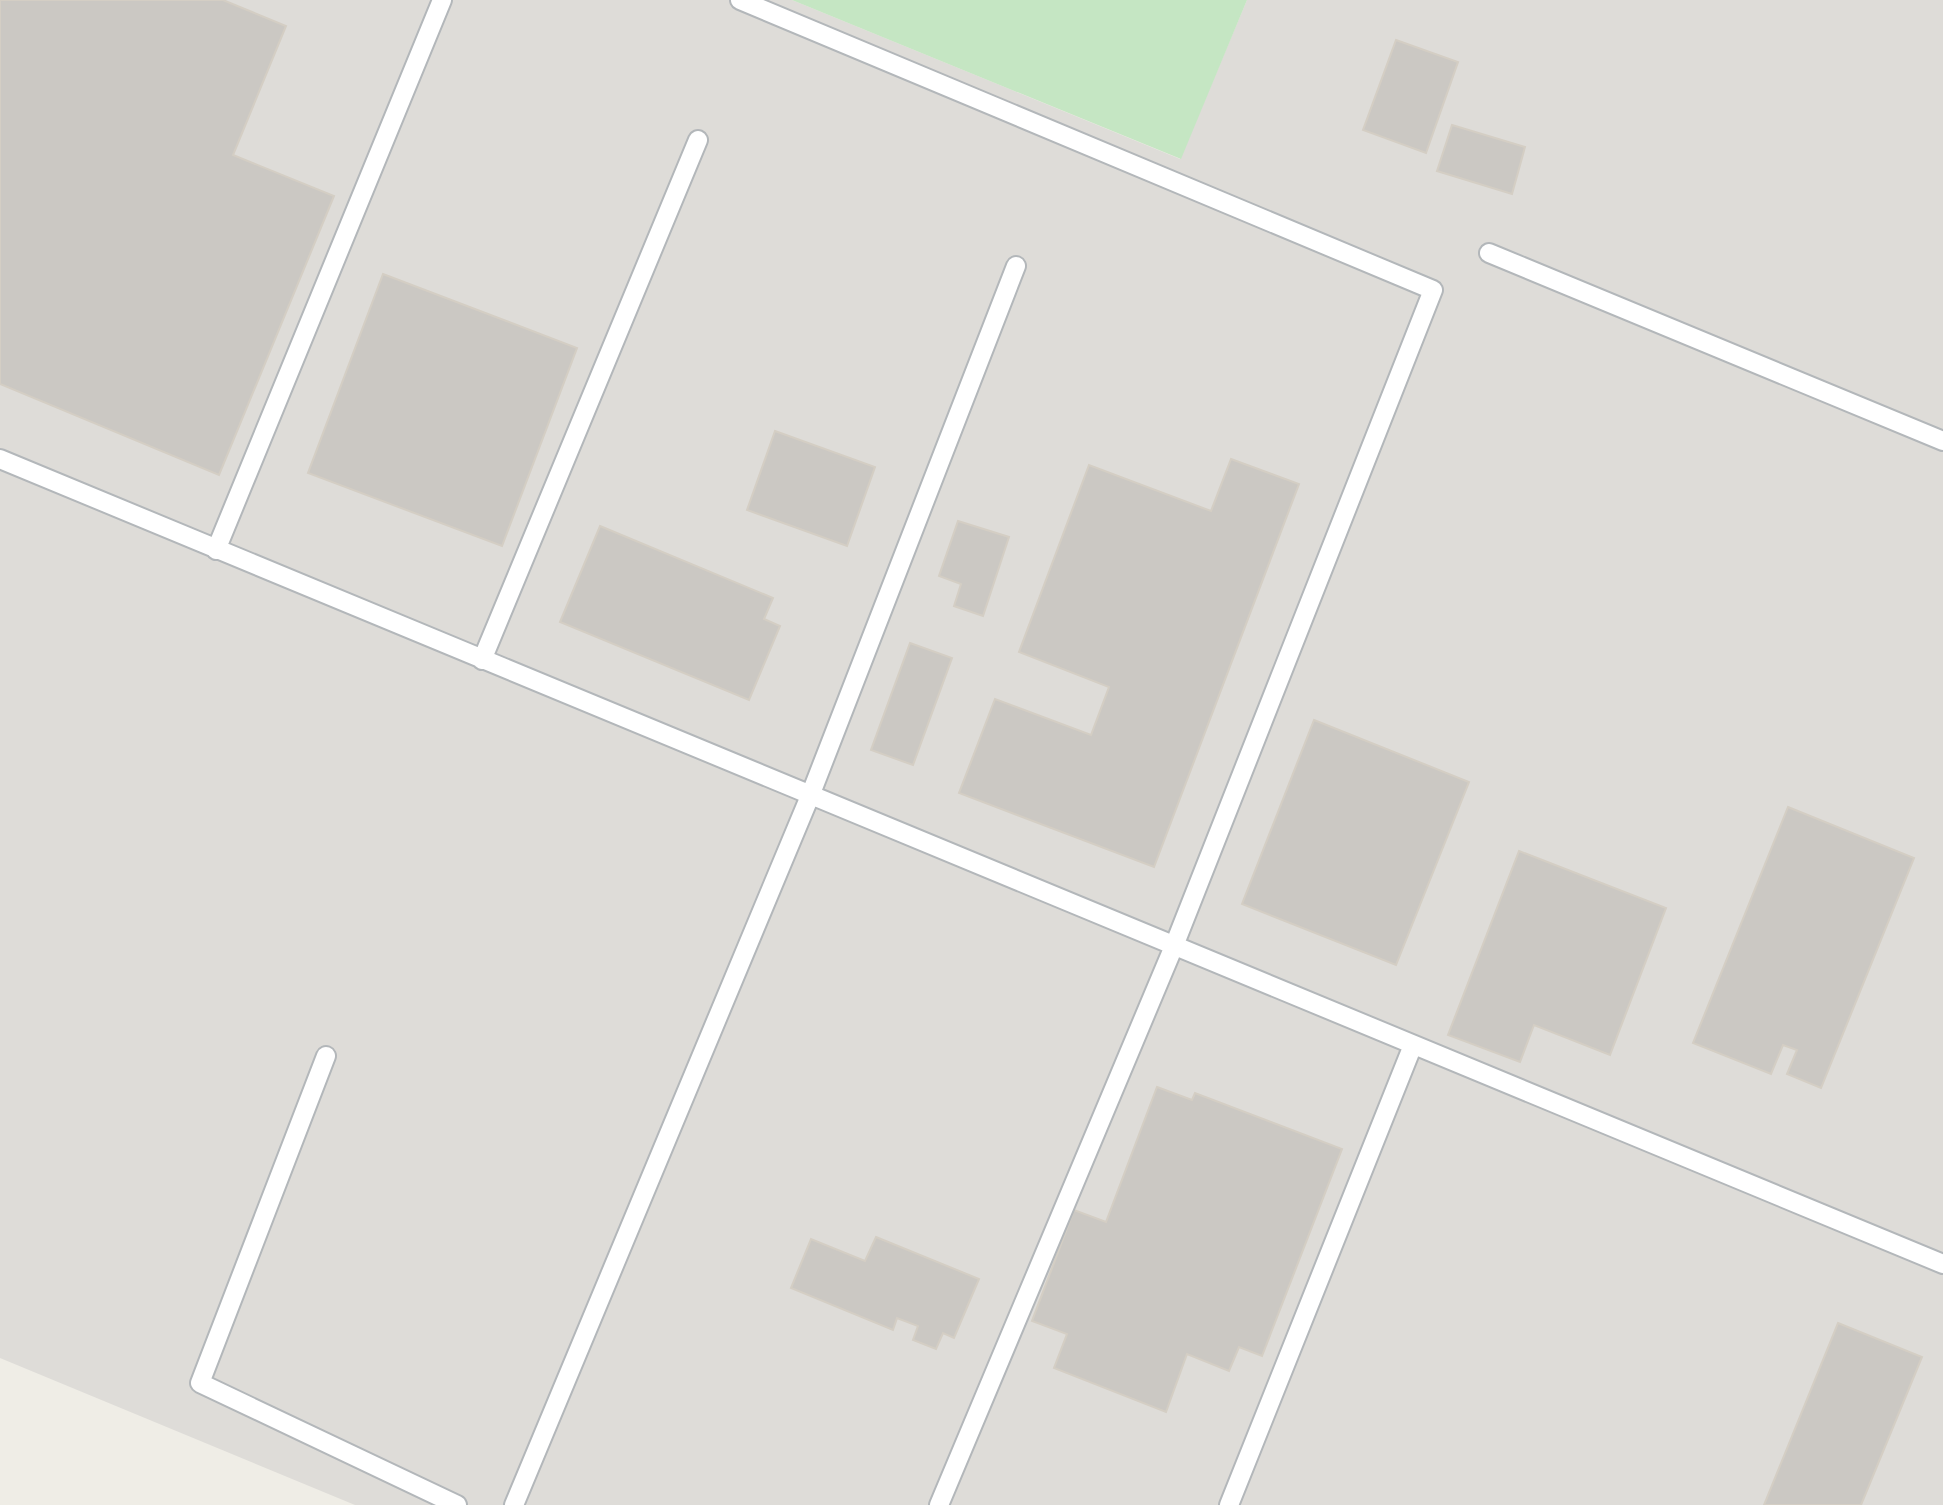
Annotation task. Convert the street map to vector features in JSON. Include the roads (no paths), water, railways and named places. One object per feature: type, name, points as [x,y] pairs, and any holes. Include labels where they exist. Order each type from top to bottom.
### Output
[{"type":"lane","points":[[216,550],[442,0]]},
{"type":"lane","points":[[740,0],[1433,290],[1174,946],[939,1505]]},
{"type":"lane","points":[[482,660],[698,140]]},
{"type":"lane","points":[[1489,253],[1943,441]]},
{"type":"lane","points":[[514,1505],[810,796],[1016,266]]},
{"type":"lane","points":[[0,459],[1943,1264]]},
{"type":"lane","points":[[1229,1505],[1413,1045]]},
{"type":"lane","points":[[326,1056],[200,1383],[457,1505]]}]
